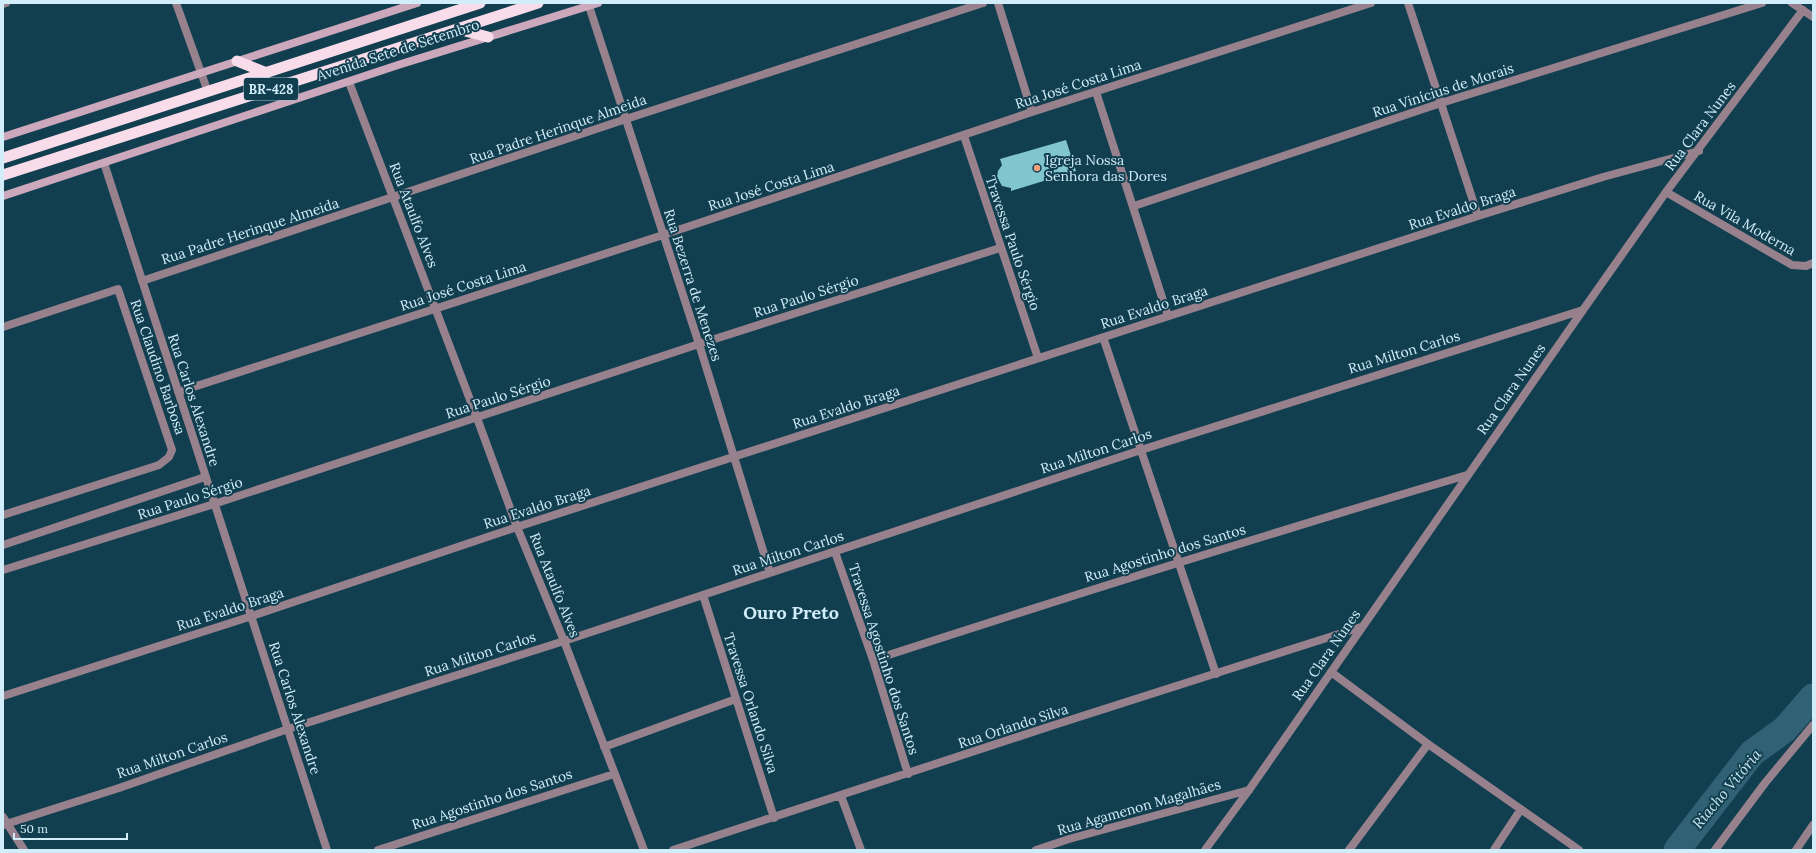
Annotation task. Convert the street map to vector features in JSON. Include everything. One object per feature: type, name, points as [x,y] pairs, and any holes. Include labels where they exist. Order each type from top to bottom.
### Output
[{"type":"highway","name":"Avenida Sete de Setembro","points":[[3,158],[480,3]]},
{"type":"highway","name":"Avenida Sete de Setembro","points":[[3,175],[538,3]]},
{"type":"highway","points":[[458,29],[488,37]]},
{"type":"highway","points":[[237,61],[267,73]]},
{"type":"main road","points":[[3,137],[417,3]]},
{"type":"main road","name":"Avenida Sete de Setembro","points":[[3,196],[589,4],[598,3]]},
{"type":"street","points":[[176,3],[208,92]]},
{"type":"street","name":"Rua Padre Herinque Almeida","points":[[142,281],[626,119],[983,3]]},
{"type":"street","points":[[998,3],[1032,112]]},
{"type":"street","name":"Rua José Costa Lima","points":[[178,392],[663,235],[964,136],[1032,112],[1371,3]]},
{"type":"street","points":[[1408,3],[1478,216]]},
{"type":"street","name":"Rua Vinícius de Morais","points":[[1134,206],[1441,103],[1762,3]]},
{"type":"street","points":[[1792,3],[1813,17]]},
{"type":"street","name":"Rua Bezerra de Menezes","points":[[589,4],[699,344],[770,573]]},
{"type":"street","name":"Rua Clara Nunes","points":[[1205,850],[1249,790],[1361,627],[1666,192],[1699,151],[1803,10]]},
{"type":"street","name":"Rua Ataulfo Alves","points":[[349,82],[394,197],[517,527],[564,641],[644,850]]},
{"type":"street","points":[[1096,92],[1134,206],[1168,316]]},
{"type":"street","name":"Travessa Paulo Sérgio","points":[[964,136],[1000,248],[1038,358]]},
{"type":"street","name":"Rua Evaldo Braga","points":[[3,696],[252,616],[517,527],[1478,216],[1604,177],[1699,151]]},
{"type":"street","name":"Rua Carlos Alexandre","points":[[104,164],[327,850]]},
{"type":"street","name":"Rua Vila Moderna","points":[[1666,192],[1792,265],[1806,266],[1813,263]]},
{"type":"street","name":"Rua Paulo Sérgio","points":[[3,570],[214,504],[699,344],[1000,248]]},
{"type":"street","name":"Rua Claudino Barbosa","points":[[3,327],[118,289],[171,445],[171,454],[159,465],[3,515]]},
{"type":"street","name":"Rua Milton Carlos","points":[[4,822],[119,788],[288,729],[564,641],[1141,450],[1583,310]]},
{"type":"street","points":[[1103,337],[1216,674]]},
{"type":"street","name":"Rua Agostinho dos Santos","points":[[873,660],[1178,562],[1467,475]]},
{"type":"street","name":"Rua Paulo Sérgio","points":[[3,545],[205,477]]},
{"type":"street","name":"Travessa Agostinho dos Santos","points":[[835,552],[873,660],[908,774]]},
{"type":"street","name":"Travessa Orlando Silva","points":[[703,595],[774,818]]},
{"type":"street","name":"Rua Orlando Silva","points":[[673,850],[1361,627]]},
{"type":"street","points":[[1331,672],[1428,744],[1579,850]]},
{"type":"street","points":[[604,747],[736,699]]},
{"type":"street","points":[[1715,850],[1765,783],[1813,725]]},
{"type":"street","points":[[1349,850],[1428,744]]},
{"type":"street","name":"Rua Agostinho dos Santos","points":[[378,850],[614,774]]},
{"type":"street","name":"Rua Agamenon Magalhães","points":[[1036,850],[1069,839],[1249,790]]},
{"type":"street","points":[[841,796],[861,850]]},
{"type":"street","points":[[1494,850],[1521,809]]},
{"type":"street","points":[[4,822],[24,850]]},
{"type":"street","points":[[1796,850],[1813,825]]},
{"type":"building","name":"Igreja Nossa Senhora das Dores","points":[[1066,140],[1076,171],[1011,191],[1011,188],[1002,186],[997,177],[998,171],[1002,165],[1000,159]]},
{"type":"waterway","name":"Riacho Vitória","points":[[1677,850],[1752,753],[1784,730],[1813,697]]},
{"type":"place","name":"Igreja Nossa Senhora das Dores","points":[[1037,168]]},
{"type":"district","name":"Ouro Preto","points":[[791,613]]}]
